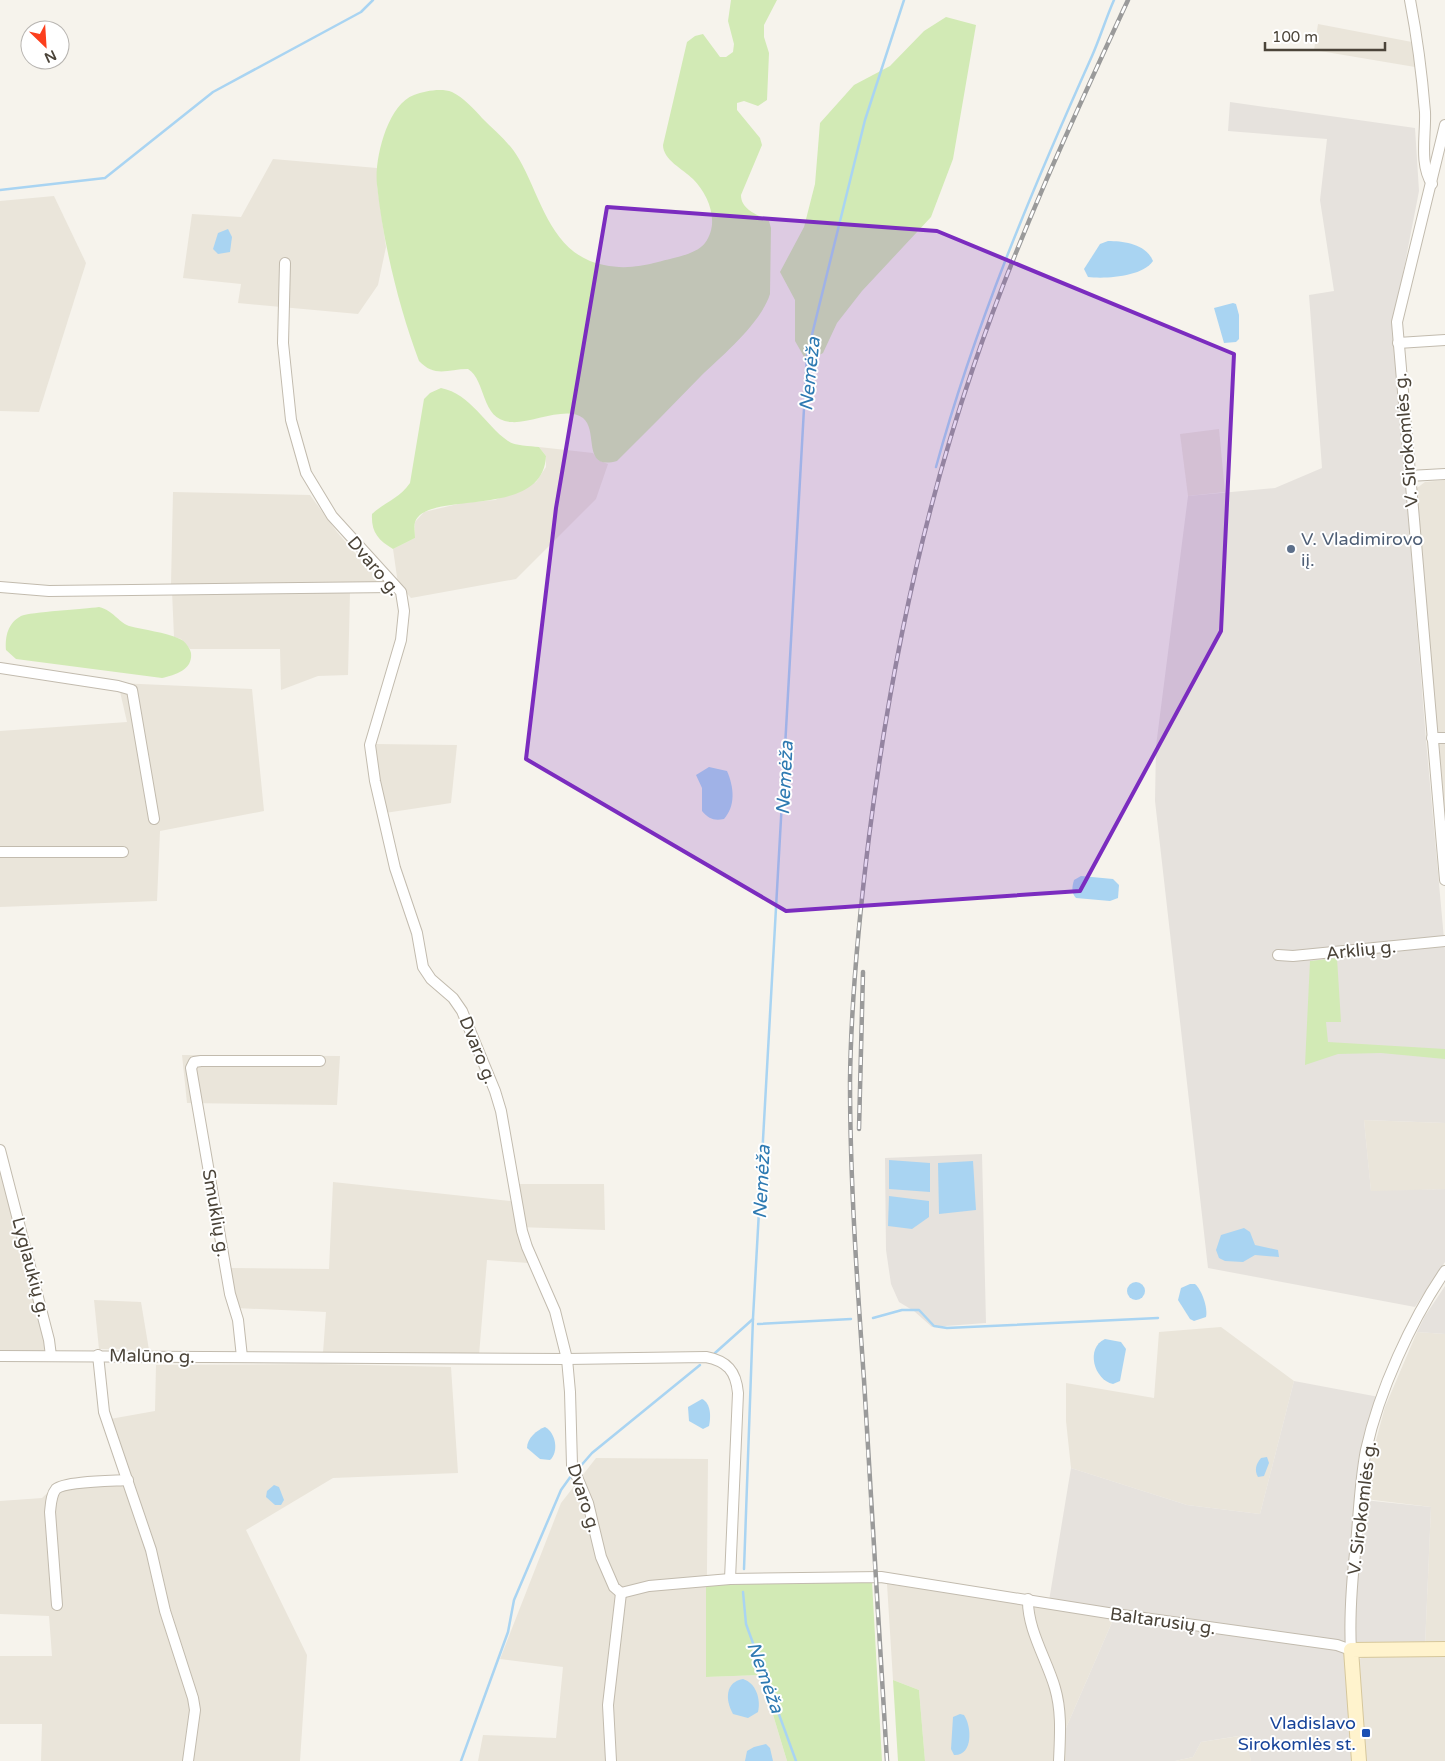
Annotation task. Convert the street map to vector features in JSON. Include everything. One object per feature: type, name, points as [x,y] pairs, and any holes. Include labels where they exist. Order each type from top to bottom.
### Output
[{"type":"main road","name":"Baltarusių g.","points":[[1352,1650],[1445,1649]]},
{"type":"main road","name":"V. Sirokomlės g.","points":[[1352,1650],[1359,1761]]},
{"type":"street","points":[[1410,0],[1425,112],[1426,176],[1432,184]]},
{"type":"street","name":"V. Sirokomlės g.","points":[[1445,125],[1432,184],[1400,301],[1397,322],[1445,880]]},
{"type":"street","name":"Dvaro g.","points":[[285,263],[282,311],[291,420],[306,473],[332,516],[394,587],[401,592],[404,602],[401,640],[370,744],[384,826],[403,895],[416,933],[423,967],[431,979],[453,998],[462,1011],[495,1091],[501,1111],[522,1230],[527,1247],[555,1311],[567,1359],[572,1465],[588,1503],[601,1557],[614,1587],[622,1593]]},
{"type":"street","points":[[1398,343],[1445,340]]},
{"type":"street","points":[[1410,476],[1445,474]]},
{"type":"street","points":[[0,587],[49,591],[394,587]]},
{"type":"street","points":[[0,668],[118,686],[132,690],[154,819]]},
{"type":"street","points":[[1432,738],[1445,738]]},
{"type":"street","points":[[0,852],[123,852]]},
{"type":"street","name":"Arklių g.","points":[[1278,955],[1293,956],[1445,942]]},
{"type":"street","name":"Smuklių g.","points":[[242,1357],[238,1320],[230,1294],[191,1068],[194,1062],[201,1061],[320,1062]]},
{"type":"street","name":"Lyglaukių g.","points":[[0,1150],[50,1340],[51,1356]]},
{"type":"street","name":"V. Sirokomlės g.","points":[[1352,1650],[1350,1635],[1362,1476],[1371,1432],[1412,1326],[1427,1297],[1445,1271]]},
{"type":"street","points":[[0,1356],[98,1355]]},
{"type":"street","name":"Malūno g.","points":[[188,1761],[195,1710],[193,1698],[165,1611],[151,1550],[104,1412],[98,1355],[567,1359],[706,1356],[717,1359],[733,1371],[738,1393],[730,1580]]},
{"type":"street","points":[[57,1605],[50,1512],[51,1498],[55,1491],[65,1485],[128,1480]]},
{"type":"street","name":"Baltarusių g.","points":[[622,1593],[649,1586],[730,1580],[881,1577],[1338,1645],[1352,1650]]},
{"type":"street","points":[[612,1761],[608,1705],[622,1593]]},
{"type":"street","points":[[1028,1599],[1029,1616],[1049,1669],[1060,1708],[1059,1761]]},
{"type":"highlighted area","points":[[607,207],[937,231],[1234,354],[1221,631],[1080,891],[786,911],[526,759],[556,508]]},
{"type":"shaded area","points":[[1318,24],[1412,42],[1415,67],[1314,50]]},
{"type":"shaded area","points":[[1230,102],[1415,128],[1419,191],[1393,325],[1426,740],[1445,950],[1445,1123],[1364,1120],[1371,1191],[1445,1189],[1445,1262],[1415,1307],[1208,1268],[1155,801],[1156,746],[1188,496],[1275,488],[1322,468],[1309,295],[1334,291],[1320,200],[1327,139],[1228,131]]},
{"type":"shaded area","points":[[273,159],[377,168],[377,185],[386,247],[378,285],[358,314],[238,303],[241,284],[183,278],[192,214],[241,217]]},
{"type":"shaded area","points":[[54,196],[86,263],[39,412],[0,411],[0,201]]},
{"type":"shaded area","points":[[1219,429],[1225,492],[1188,496],[1180,434]]},
{"type":"shaded area","points":[[539,447],[593,453],[598,460],[608,464],[596,499],[516,579],[411,598],[398,584],[393,549],[415,538],[415,522],[424,512],[462,503],[495,500],[536,482],[546,467],[546,456]]},
{"type":"shaded area","points":[[1445,480],[1445,829],[1417,488],[1425,482]]},
{"type":"shaded area","points":[[173,492],[310,495],[337,532],[381,583],[171,585]]},
{"type":"shaded area","points":[[172,591],[350,592],[348,675],[318,676],[281,690],[280,649],[190,649],[181,639],[174,637]]},
{"type":"shaded area","points":[[118,683],[252,689],[264,811],[160,831],[157,901],[0,907],[0,731],[127,722]]},
{"type":"shaded area","points":[[375,744],[457,745],[451,803],[385,813]]},
{"type":"shaded area","points":[[182,1055],[340,1056],[337,1105],[187,1103]]},
{"type":"shaded area","points":[[1364,1120],[1445,1123],[1445,1189],[1371,1192]]},
{"type":"shaded area","points":[[982,1154],[986,1323],[932,1327],[914,1311],[899,1302],[891,1284],[886,1250],[885,1158]]},
{"type":"shaded area","points":[[0,1162],[46,1346],[43,1353],[0,1353]]},
{"type":"shaded area","points":[[333,1182],[519,1202],[516,1184],[604,1184],[605,1230],[518,1227],[528,1263],[487,1260],[479,1355],[323,1353],[326,1312],[236,1308],[231,1268],[329,1269]]},
{"type":"shaded area","points":[[1445,1286],[1445,1334],[1417,1332],[1425,1316]]},
{"type":"shaded area","points":[[94,1300],[141,1302],[149,1350],[99,1349]]},
{"type":"shaded area","points":[[1221,1327],[1294,1381],[1260,1514],[1187,1505],[1071,1468],[1066,1421],[1066,1383],[1154,1398],[1159,1332]]},
{"type":"shaded area","points":[[1417,1332],[1445,1334],[1445,1646],[1425,1647],[1431,1507],[1365,1499],[1369,1466],[1385,1407]]},
{"type":"shaded area","points":[[322,1364],[451,1367],[458,1473],[333,1478],[246,1530],[307,1655],[300,1761],[41,1761],[42,1724],[0,1724],[0,1656],[52,1656],[49,1616],[0,1614],[0,1501],[42,1498],[59,1482],[131,1475],[110,1419],[155,1411],[156,1365]]},
{"type":"shaded area","points":[[1294,1381],[1379,1397],[1359,1455],[1354,1499],[1431,1507],[1425,1647],[1348,1646],[1353,1761],[1251,1761],[1245,1735],[1201,1742],[1193,1757],[1175,1761],[1066,1761],[1066,1728],[1113,1620],[1048,1607],[1071,1468],[1187,1505],[1260,1514]]},
{"type":"shaded area","points":[[596,1458],[708,1459],[706,1677],[761,1675],[787,1761],[478,1761],[483,1735],[556,1738],[563,1667],[500,1659],[561,1503]]},
{"type":"shaded area","points":[[887,1584],[1048,1607],[1113,1620],[1066,1728],[1066,1761],[925,1761],[919,1690],[893,1680]]},
{"type":"shaded area","points":[[1445,1654],[1445,1761],[1363,1761],[1357,1660],[1368,1655]]},
{"type":"shaded area","points":[[1246,1735],[1251,1761],[1175,1761],[1193,1757],[1201,1742]]},
{"type":"green space","points":[[731,0],[777,0],[764,25],[764,37],[769,53],[767,100],[758,106],[744,101],[737,103],[737,110],[760,138],[762,145],[741,195],[747,208],[769,221],[771,228],[770,294],[759,316],[740,338],[617,461],[606,463],[599,460],[595,455],[588,424],[583,418],[568,413],[519,422],[501,420],[489,408],[478,382],[468,369],[436,371],[419,361],[399,297],[383,229],[377,185],[380,148],[390,121],[396,110],[405,101],[414,95],[428,91],[443,90],[452,92],[461,97],[511,148],[519,159],[550,223],[560,238],[572,250],[586,259],[604,265],[624,267],[651,264],[690,253],[701,247],[709,235],[712,227],[711,210],[699,186],[670,160],[666,155],[663,145],[687,42],[695,36],[703,34],[720,57],[726,57],[733,52],[734,44],[728,21]]},
{"type":"green space","points":[[946,17],[976,25],[953,159],[931,217],[862,291],[837,323],[823,353],[807,362],[795,341],[795,300],[780,272],[804,227],[815,184],[820,123],[854,85],[890,66],[924,31]]},
{"type":"green space","points":[[441,388],[452,391],[469,403],[511,443],[539,447],[546,456],[540,476],[526,489],[506,497],[440,507],[424,512],[415,522],[415,538],[393,549],[376,535],[372,514],[402,492],[410,483],[424,399],[430,393]]},
{"type":"green space","points":[[99,607],[129,626],[182,640],[191,653],[189,664],[182,671],[162,678],[16,659],[6,650],[8,630],[13,622],[21,616]]},
{"type":"green space","points":[[1337,958],[1341,1022],[1326,1022],[1328,1042],[1445,1049],[1445,1059],[1381,1053],[1338,1054],[1305,1065],[1310,961]]},
{"type":"green space","points":[[872,1582],[882,1761],[787,1761],[761,1675],[706,1677],[706,1584]]},
{"type":"green space","points":[[893,1680],[919,1690],[925,1761],[898,1761]]},
{"type":"water","points":[[228,229],[232,237],[230,252],[218,254],[213,249],[218,233]]},
{"type":"water","points":[[1108,241],[1127,243],[1140,247],[1150,255],[1153,261],[1141,271],[1132,274],[1104,278],[1088,277],[1084,269],[1100,244]]},
{"type":"water","points":[[1233,303],[1236,304],[1239,315],[1239,339],[1236,342],[1224,343],[1214,308]]},
{"type":"water","points":[[709,767],[727,771],[729,777],[733,796],[731,808],[724,819],[712,819],[702,811],[702,788],[696,775]]},
{"type":"water","points":[[1081,876],[1113,879],[1119,885],[1118,898],[1110,901],[1076,898],[1072,887],[1074,880]]},
{"type":"water","points":[[889,1160],[930,1163],[930,1192],[889,1189]]},
{"type":"water","points":[[973,1161],[976,1210],[939,1214],[938,1163]]},
{"type":"water","points":[[889,1196],[929,1201],[929,1217],[912,1229],[888,1226]]},
{"type":"water","points":[[1244,1228],[1250,1232],[1255,1245],[1278,1250],[1279,1257],[1255,1255],[1243,1262],[1225,1261],[1219,1258],[1216,1250],[1221,1235]]},
{"type":"water","points":[[1136,1282],[1142,1285],[1145,1291],[1142,1297],[1136,1300],[1130,1297],[1127,1291],[1130,1285]]},
{"type":"water","points":[[1195,1284],[1200,1290],[1206,1309],[1206,1317],[1194,1321],[1190,1319],[1178,1300],[1181,1288]]},
{"type":"water","points":[[1105,1339],[1121,1342],[1126,1349],[1120,1381],[1113,1384],[1101,1377],[1094,1363],[1095,1349]]},
{"type":"water","points":[[702,1399],[709,1407],[710,1415],[709,1426],[703,1429],[689,1421],[688,1407]]},
{"type":"water","points":[[545,1427],[552,1434],[555,1443],[555,1452],[550,1460],[540,1459],[527,1448],[527,1444],[533,1435]]},
{"type":"water","points":[[1267,1457],[1269,1463],[1264,1476],[1258,1477],[1256,1472],[1257,1465],[1261,1458]]},
{"type":"water","points":[[274,1485],[279,1487],[284,1500],[281,1505],[275,1505],[266,1497],[267,1491]]},
{"type":"water","points":[[743,1679],[748,1681],[754,1688],[759,1702],[758,1712],[748,1718],[733,1714],[728,1698],[728,1692],[733,1684]]},
{"type":"water","points":[[960,1714],[964,1715],[967,1720],[969,1740],[965,1751],[954,1755],[951,1749],[953,1717]]},
{"type":"water","points":[[766,1744],[770,1748],[773,1761],[745,1761],[747,1751]]},
{"type":"waterway","points":[[0,190],[105,178],[213,92],[361,12],[373,0]]},
{"type":"waterway","name":"Nemėža","points":[[744,1569],[753,1318],[807,355],[865,120],[904,0]]},
{"type":"waterway","points":[[936,467],[968,362],[1006,258],[1114,0]]},
{"type":"waterway","points":[[873,1318],[902,1310],[919,1310],[934,1326],[947,1328],[1158,1318]]},
{"type":"waterway","points":[[715,1353],[753,1319]]},
{"type":"waterway","points":[[758,1324],[851,1319]]},
{"type":"waterway","points":[[578,1469],[592,1453],[700,1365]]},
{"type":"waterway","points":[[461,1761],[508,1632],[514,1600],[561,1490],[571,1476]]},
{"type":"waterway","name":"Nemėža","points":[[743,1592],[746,1624],[796,1761]]},
{"type":"railway","points":[[887,1761],[856,1268],[850,1118],[852,1020],[856,959],[865,867],[877,777],[886,718],[909,600],[954,425],[1007,274],[1066,136],[1128,0]]},
{"type":"railway","points":[[859,1129],[863,972]]},
{"type":"place","name":"V. Vladimirovo iį.","points":[[1291,549]]},
{"type":"place","name":"Vladislavo Sirokomlės st.","points":[[1366,1733]]}]
